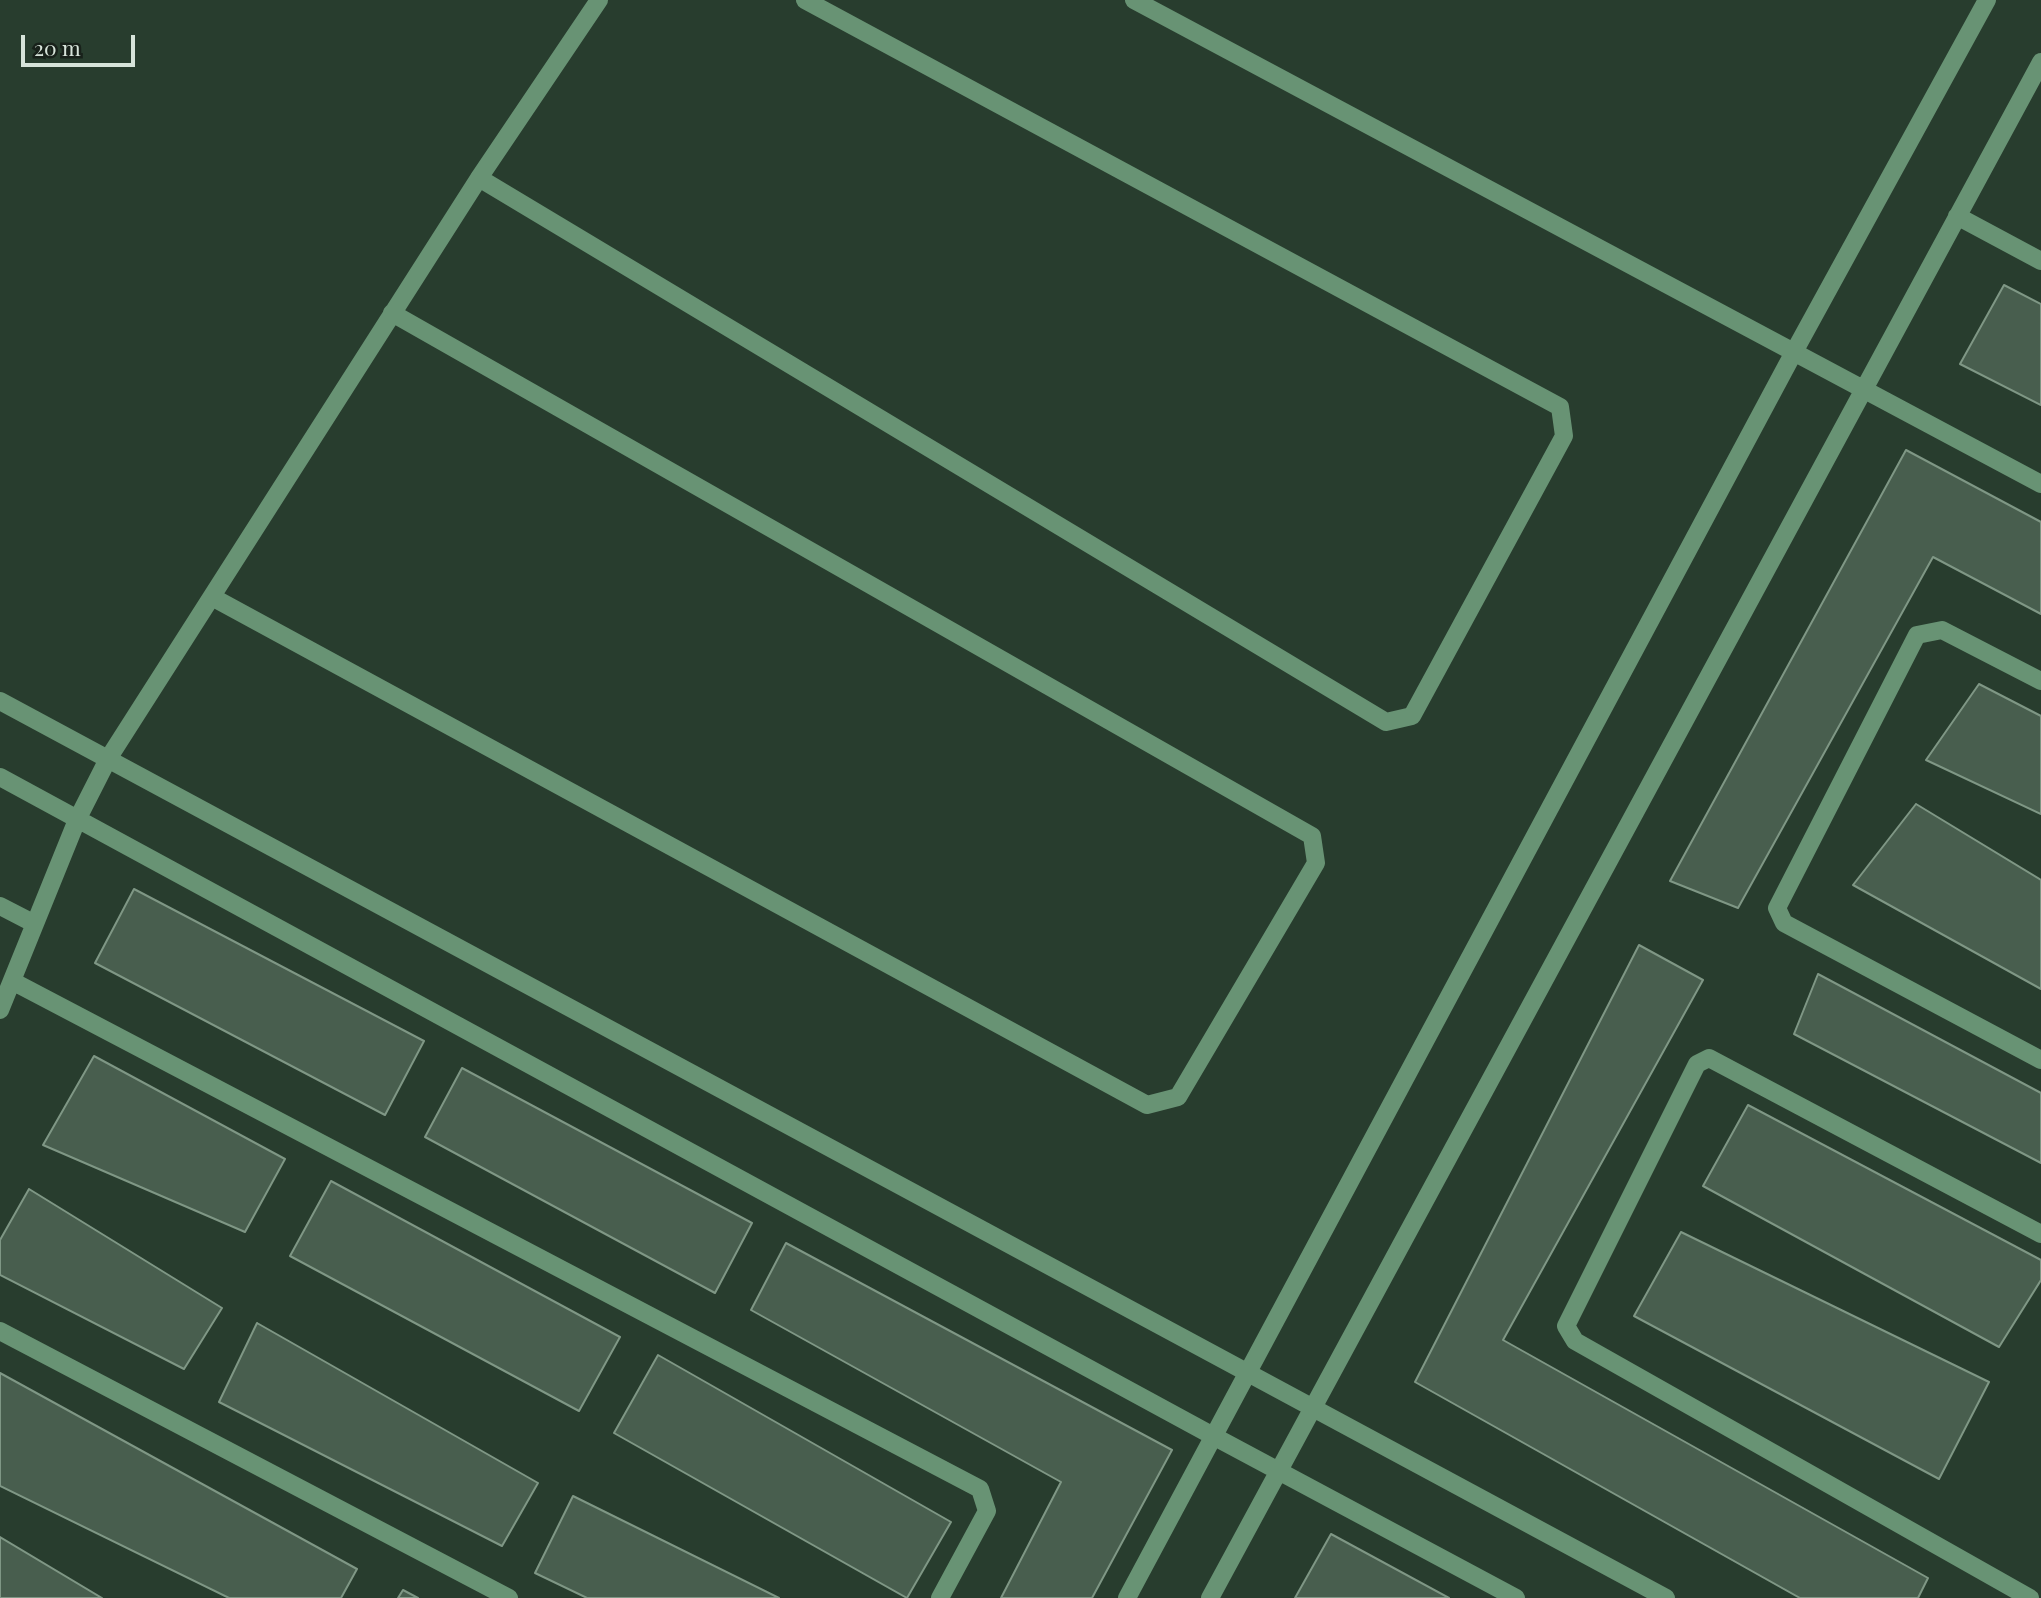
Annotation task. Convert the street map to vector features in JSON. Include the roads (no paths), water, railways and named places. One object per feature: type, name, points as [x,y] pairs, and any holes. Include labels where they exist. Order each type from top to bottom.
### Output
[{"type":"street","points":[[0,1010],[77,820],[108,760],[479,178],[599,0]]},
{"type":"street","points":[[479,178],[1386,722],[1412,716],[1564,436],[1560,407],[805,0]]},
{"type":"street","points":[[1134,0],[2041,484]]},
{"type":"street","points":[[1127,1598],[1794,352],[1987,0]]},
{"type":"street","points":[[1210,1598],[2041,62]]},
{"type":"street","points":[[1958,216],[2041,261]]},
{"type":"street","points":[[212,597],[1147,1105],[1178,1097],[1316,863],[1312,836],[392,313]]},
{"type":"street","points":[[2041,681],[1942,630],[1917,635],[1777,908],[1784,923],[2041,1060]]},
{"type":"street","points":[[0,701],[1666,1598]]},
{"type":"street","points":[[0,777],[1214,1437],[1516,1598]]},
{"type":"street","points":[[0,906],[35,924]]},
{"type":"street","points":[[12,981],[981,1489],[987,1511],[940,1598]]},
{"type":"street","points":[[2030,1598],[1575,1341],[1566,1326],[1697,1064],[1709,1058],[2041,1234]]},
{"type":"street","points":[[0,1331],[509,1598]]}]
